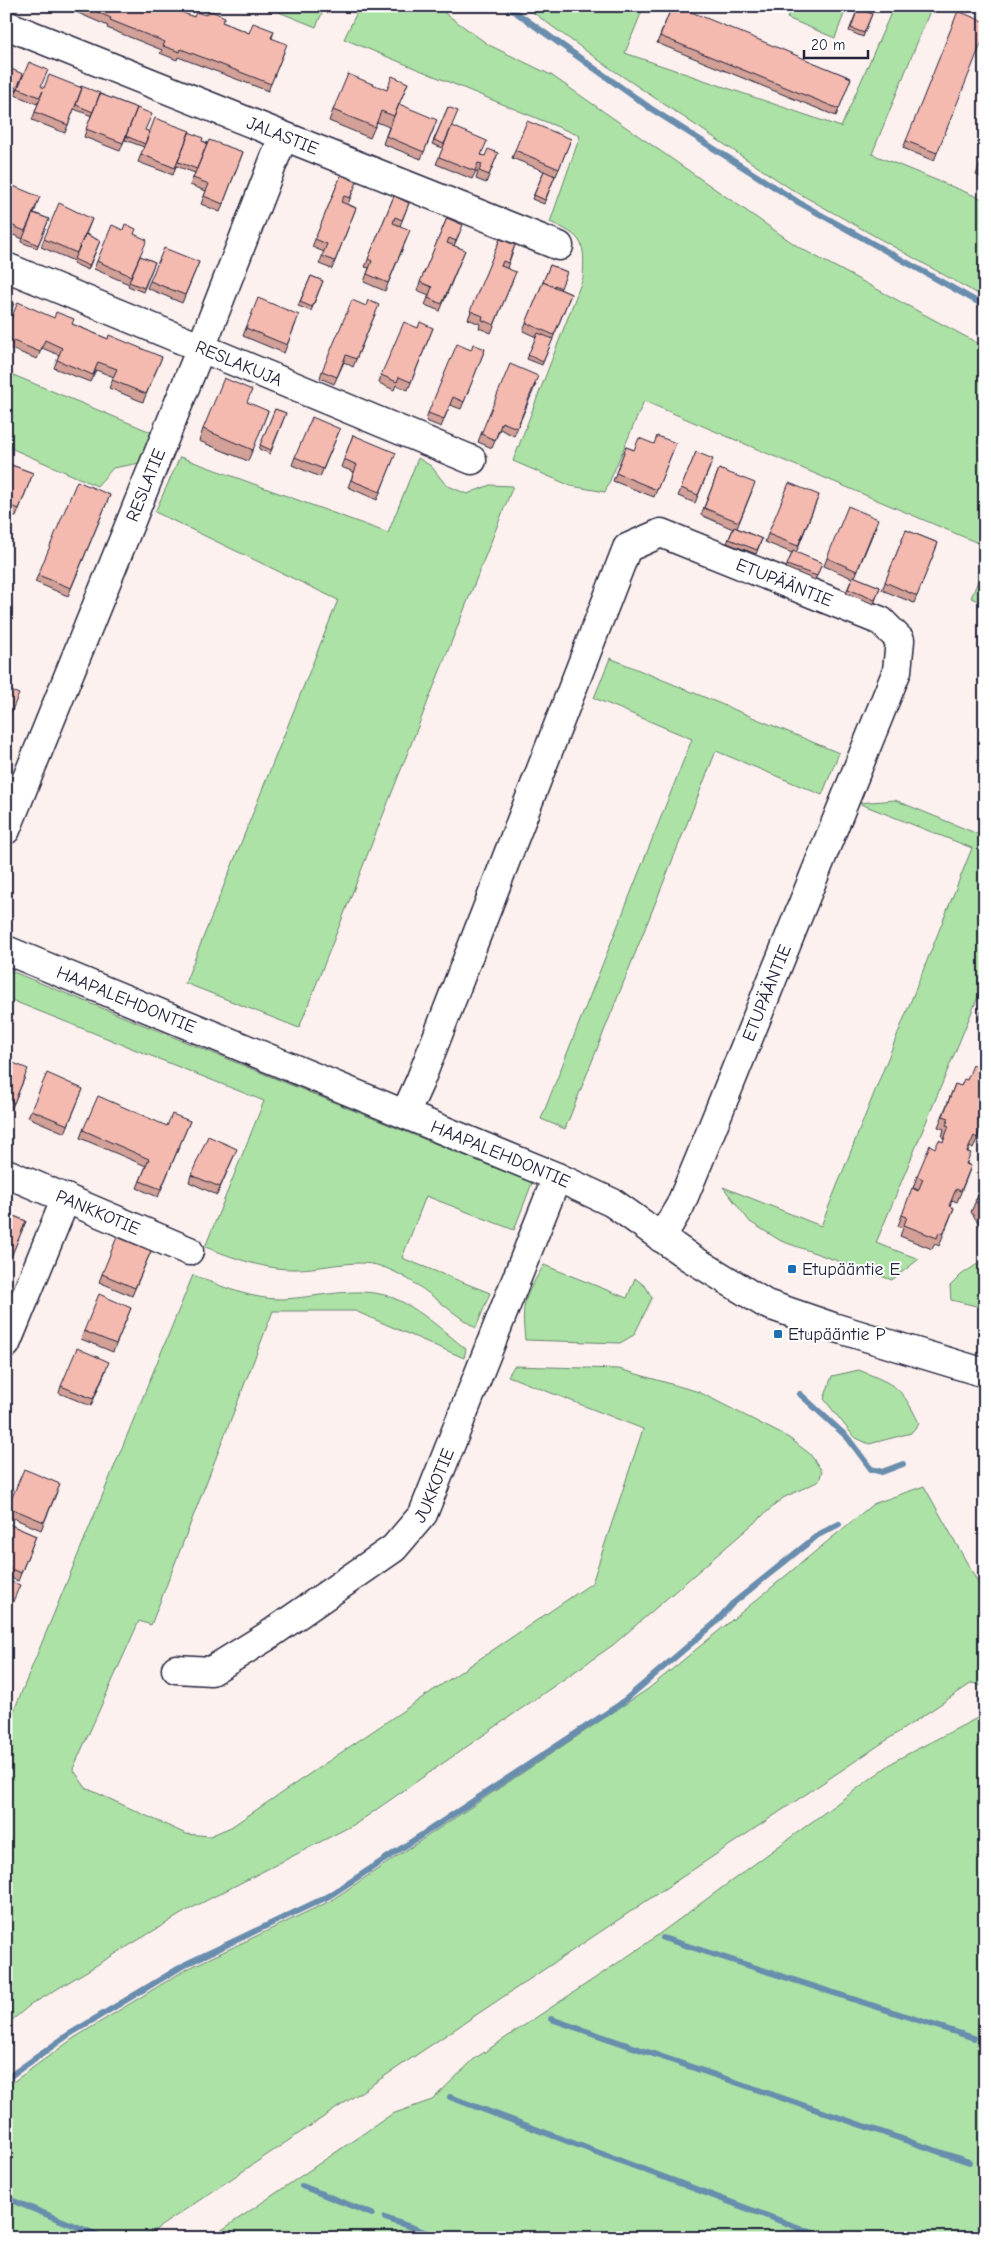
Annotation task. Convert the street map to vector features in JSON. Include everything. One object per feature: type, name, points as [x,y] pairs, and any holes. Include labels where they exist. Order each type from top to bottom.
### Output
[{"type":"street","name":"JALASTIE","points":[[8,31],[559,246]]},
{"type":"street","name":"RESLATIE","points":[[6,830],[201,348],[283,137]]},
{"type":"street","name":"RESLAKUJA","points":[[6,267],[472,460]]},
{"type":"street","name":"ETUPÄÄNTIE","points":[[406,1114],[627,548],[661,533],[881,621],[900,640],[897,671],[700,1158],[680,1206],[661,1238]]},
{"type":"street","name":"HAAPALEHDONTIE","points":[[6,950],[406,1114],[557,1177],[613,1203],[661,1238],[766,1304],[833,1327],[985,1373]]},
{"type":"street","name":"PANKKOTIE","points":[[6,1173],[189,1251]]},
{"type":"street","name":"JUKKOTIE","points":[[176,1668],[211,1671],[266,1637],[394,1548],[423,1514],[557,1177]]},
{"type":"street","points":[[6,1344],[66,1198]]},
{"type":"green space","points":[[264,6],[325,6],[316,27]]},
{"type":"green space","points":[[360,6],[435,6],[489,45],[551,75],[800,248],[985,347],[985,546],[644,401],[605,492],[571,486],[513,461],[583,278],[583,256],[580,242],[570,232],[550,222],[580,136],[344,39]]},
{"type":"green space","points":[[524,6],[644,6],[625,53],[841,127],[894,6],[932,6],[872,154],[985,200],[985,298],[791,189],[604,64]]},
{"type":"green space","points":[[792,6],[847,6],[835,38],[787,18]]},
{"type":"green space","points":[[6,372],[151,432],[140,463],[113,468],[97,486],[6,446]]},
{"type":"green space","points":[[180,457],[388,533],[418,458],[431,466],[446,485],[467,494],[490,485],[513,486],[299,1028],[185,983],[338,600],[155,512]]},
{"type":"green space","points":[[985,564],[985,604],[971,598]]},
{"type":"green space","points":[[610,658],[839,753],[822,795],[716,751],[565,1129],[541,1119],[692,739],[594,698]]},
{"type":"green space","points":[[895,800],[985,837],[985,980],[876,1243],[919,1259],[892,1280],[781,1241],[750,1222],[723,1187],[821,1226],[972,848],[858,803]]},
{"type":"green space","points":[[6,969],[532,1183],[514,1230],[426,1196],[402,1258],[490,1293],[476,1328],[406,1278],[380,1266],[361,1263],[307,1269],[273,1268],[205,1247],[264,1101],[6,998]]},
{"type":"green space","points":[[985,1259],[985,1308],[951,1300],[950,1286],[961,1275]]},
{"type":"green space","points":[[544,1265],[627,1298],[635,1278],[646,1287],[652,1298],[634,1335],[620,1343],[525,1340],[524,1308],[528,1293]]},
{"type":"green space","points":[[193,1275],[258,1297],[281,1299],[364,1292],[391,1297],[421,1313],[466,1349],[464,1358],[355,1311],[273,1311],[151,1625],[139,1621],[73,1769],[86,1788],[186,1834],[210,1836],[231,1827],[592,1583],[643,1429],[508,1376],[514,1366],[619,1369],[699,1392],[789,1438],[810,1454],[822,1471],[819,1481],[783,1498],[613,1645],[357,1823],[188,1910],[29,2006],[6,2025],[6,1730]]},
{"type":"green space","points":[[859,1370],[890,1384],[902,1394],[919,1423],[911,1433],[869,1444],[854,1437],[824,1399],[832,1376]]},
{"type":"green space","points":[[924,1486],[985,1595],[985,1687],[972,1683],[143,2238],[6,2238],[6,2087],[74,2038],[185,1970],[330,1901],[648,1689],[873,1504]]},
{"type":"green space","points":[[985,1714],[985,2238],[210,2238],[392,2114],[432,2100],[474,2059],[640,1948],[896,1760]]},
{"type":"building","points":[[84,6],[179,6],[178,11],[194,17],[196,12],[206,15],[209,10],[225,17],[222,22],[249,33],[253,23],[274,31],[271,38],[287,44],[271,84],[181,49],[180,52],[163,46],[165,42],[110,20],[111,18]]},
{"type":"building","points":[[672,6],[677,6],[851,78],[839,109],[660,36]]},
{"type":"building","points":[[858,8],[872,14],[864,33],[851,28]]},
{"type":"building","points":[[958,11],[985,22],[985,34],[937,153],[906,141]]},
{"type":"building","points":[[29,62],[48,70],[41,86],[44,88],[49,75],[82,88],[68,125],[35,112],[43,91],[39,97],[18,88]]},
{"type":"building","points":[[11,69],[23,74],[17,88],[6,83]]},
{"type":"building","points":[[348,74],[387,90],[392,76],[408,83],[394,116],[381,111],[375,127],[333,110]]},
{"type":"building","points":[[81,86],[100,93],[93,112],[76,105]]},
{"type":"building","points":[[100,94],[137,108],[123,143],[86,129]]},
{"type":"building","points":[[399,104],[437,120],[424,152],[386,136]]},
{"type":"building","points":[[448,107],[458,111],[444,144],[434,140]]},
{"type":"building","points":[[137,108],[152,114],[145,130],[150,132],[145,144],[126,136]]},
{"type":"building","points":[[155,118],[190,131],[175,168],[141,154]]},
{"type":"building","points":[[527,121],[571,139],[559,169],[515,150]]},
{"type":"building","points":[[452,126],[487,141],[481,155],[485,156],[488,149],[498,153],[489,175],[479,171],[482,164],[478,163],[475,171],[439,157]]},
{"type":"building","points":[[189,132],[203,138],[202,141],[207,143],[197,169],[178,162]]},
{"type":"building","points":[[209,140],[243,152],[223,204],[204,196],[209,184],[193,178]]},
{"type":"building","points":[[985,153],[985,169],[979,167]]},
{"type":"building","points":[[544,171],[555,176],[545,200],[534,195]]},
{"type":"building","points":[[341,175],[357,182],[350,198],[344,196],[341,202],[356,208],[335,261],[322,256],[327,244],[315,239]]},
{"type":"building","points":[[6,183],[40,197],[25,231],[6,223]]},
{"type":"building","points":[[394,196],[409,203],[402,220],[395,217],[393,223],[410,230],[388,283],[367,274],[372,261],[368,259]]},
{"type":"building","points":[[59,203],[92,219],[77,253],[44,239]]},
{"type":"building","points":[[33,213],[49,219],[38,245],[23,238]]},
{"type":"building","points":[[447,218],[463,225],[456,241],[449,238],[447,243],[465,250],[442,304],[428,298],[432,287],[420,282]]},
{"type":"building","points":[[125,224],[136,229],[134,234],[147,240],[131,276],[97,261],[112,225],[123,230]]},
{"type":"building","points":[[85,234],[100,241],[89,266],[74,259]]},
{"type":"building","points":[[500,239],[515,245],[508,263],[503,261],[501,266],[516,272],[494,325],[482,320],[483,316],[470,311]]},
{"type":"building","points":[[164,248],[199,262],[185,295],[150,281]]},
{"type":"building","points":[[140,256],[155,262],[144,288],[129,282]]},
{"type":"building","points":[[550,265],[567,272],[561,288],[543,282]]},
{"type":"building","points":[[311,276],[323,281],[312,307],[300,302]]},
{"type":"building","points":[[543,282],[571,294],[554,335],[526,323]]},
{"type":"building","points":[[258,298],[299,315],[287,345],[246,328]]},
{"type":"building","points":[[6,300],[14,303],[8,318],[11,319],[7,328],[6,327]]},
{"type":"building","points":[[352,300],[366,306],[368,300],[379,305],[356,359],[346,355],[337,377],[322,371]]},
{"type":"building","points":[[18,302],[54,318],[56,312],[74,319],[72,324],[108,339],[109,335],[162,357],[146,394],[112,380],[117,369],[98,362],[93,375],[57,360],[62,348],[45,340],[40,352],[6,338],[6,331]]},
{"type":"building","points":[[404,322],[418,328],[420,322],[433,328],[411,382],[399,377],[397,382],[381,375]]},
{"type":"building","points":[[538,333],[553,339],[543,362],[528,355]]},
{"type":"building","points":[[457,344],[471,350],[473,344],[485,349],[464,402],[453,397],[444,419],[428,413]]},
{"type":"building","points":[[510,364],[538,376],[517,428],[502,422],[495,440],[481,434]]},
{"type":"building","points":[[224,378],[252,390],[247,402],[268,411],[253,450],[203,429]]},
{"type":"building","points":[[275,409],[286,413],[271,450],[260,445]]},
{"type":"building","points":[[312,417],[340,429],[323,469],[295,457]]},
{"type":"building","points":[[353,435],[396,453],[380,492],[351,480],[357,465],[344,459]]},
{"type":"building","points":[[657,436],[676,443],[657,490],[616,473],[626,447],[634,450],[639,438],[654,444]]},
{"type":"building","points":[[696,452],[713,459],[698,495],[681,488]]},
{"type":"building","points":[[6,463],[33,473],[19,509],[6,504]]},
{"type":"building","points":[[719,469],[755,483],[739,522],[704,508]]},
{"type":"building","points":[[77,481],[110,495],[71,588],[38,575]]},
{"type":"building","points":[[789,483],[819,495],[798,546],[768,534]]},
{"type":"building","points":[[848,506],[878,519],[857,571],[827,558]]},
{"type":"building","points":[[734,527],[762,539],[757,550],[729,539]]},
{"type":"building","points":[[906,530],[938,543],[917,596],[885,582]]},
{"type":"building","points":[[793,551],[822,563],[817,576],[787,565]]},
{"type":"building","points":[[853,576],[880,587],[875,600],[848,589]]},
{"type":"building","points":[[6,689],[19,694],[6,724]]},
{"type":"building","points":[[985,1002],[985,1013],[981,1012]]},
{"type":"building","points":[[6,1060],[28,1069],[14,1103],[6,1099]]},
{"type":"building","points":[[973,1065],[985,1069],[985,1118],[977,1138],[974,1136],[967,1152],[971,1153],[966,1164],[971,1166],[961,1191],[956,1189],[949,1206],[954,1208],[943,1234],[939,1232],[937,1238],[904,1225],[907,1217],[902,1215],[912,1188],[918,1191],[923,1179],[917,1176],[930,1145],[935,1148],[939,1140],[943,1142],[949,1126],[946,1125],[949,1118],[943,1116],[955,1084],[961,1086],[964,1079],[967,1080]]},
{"type":"building","points":[[47,1073],[83,1089],[68,1125],[31,1110]]},
{"type":"building","points":[[98,1096],[167,1126],[172,1114],[190,1121],[161,1189],[140,1181],[149,1159],[83,1130]]},
{"type":"building","points":[[208,1136],[237,1149],[220,1187],[191,1175]]},
{"type":"building","points":[[985,1189],[985,1215],[975,1200],[982,1197],[979,1193]]},
{"type":"building","points":[[6,1213],[26,1221],[11,1257],[6,1255]]},
{"type":"building","points":[[117,1237],[151,1251],[135,1288],[102,1274]]},
{"type":"building","points":[[99,1294],[131,1308],[116,1344],[84,1331]]},
{"type":"building","points":[[77,1348],[109,1362],[93,1399],[61,1386]]},
{"type":"building","points":[[24,1469],[60,1484],[44,1522],[8,1507]]},
{"type":"building","points":[[6,1523],[36,1536],[21,1573],[6,1567]]},
{"type":"building","points":[[6,1580],[20,1585],[6,1618]]},
{"type":"waterway","points":[[507,6],[650,108],[798,202],[985,306]]},
{"type":"waterway","points":[[800,1394],[847,1437],[871,1469],[882,1472],[903,1464]]},
{"type":"waterway","points":[[6,2079],[68,2035],[186,1964],[329,1896],[619,1705],[714,1624],[732,1604],[818,1535],[839,1524]]},
{"type":"waterway","points":[[663,1938],[974,2038]]},
{"type":"waterway","points":[[551,2019],[969,2162]]},
{"type":"waterway","points":[[450,2097],[826,2238]]},
{"type":"waterway","points":[[302,2186],[372,2214]]},
{"type":"waterway","points":[[6,2198],[105,2238]]},
{"type":"waterway","points":[[385,2218],[442,2238]]},
{"type":"place","name":"Etupääntie E","points":[[792,1269]]},
{"type":"place","name":"Etupääntie P","points":[[778,1334]]}]
